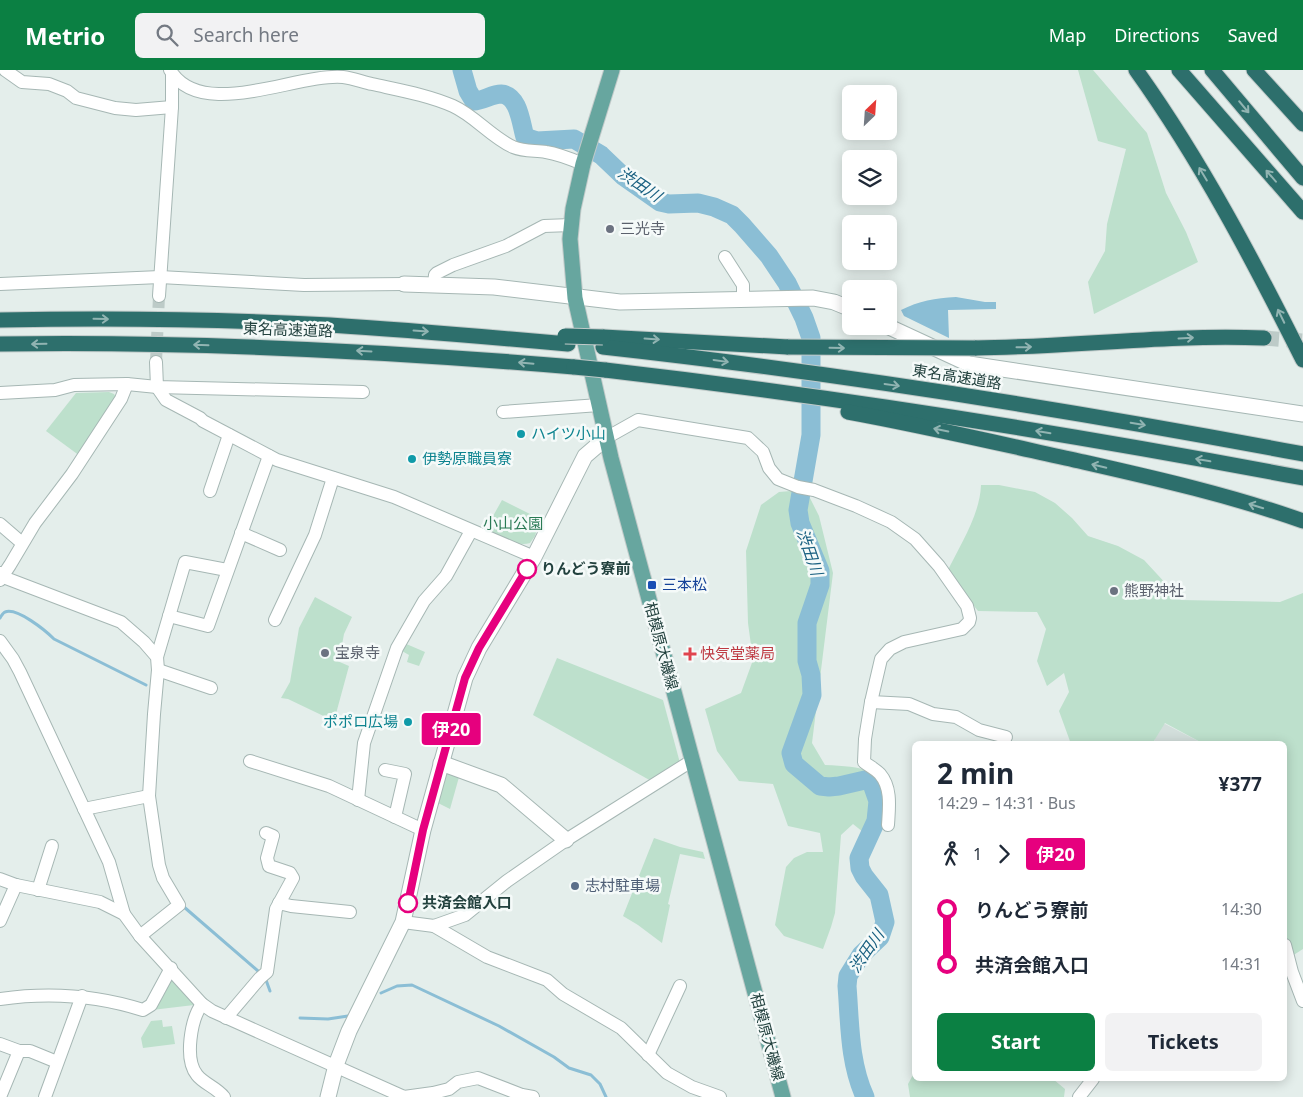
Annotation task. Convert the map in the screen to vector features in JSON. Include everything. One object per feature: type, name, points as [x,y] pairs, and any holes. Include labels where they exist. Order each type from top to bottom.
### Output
[{"type":"highway","points":[[1136,70],[1224,209],[1269,291],[1303,360]]},
{"type":"highway","points":[[1179,70],[1303,212]]},
{"type":"highway","points":[[1212,70],[1303,178]]},
{"type":"highway","points":[[1254,70],[1303,124]]},
{"type":"highway","name":"東名高速道路","points":[[0,320],[212,321],[328,325],[603,342],[700,358],[976,397],[1303,454]]},
{"type":"highway","points":[[603,342],[788,347],[975,348],[1030,347],[1202,337],[1264,338]]},
{"type":"highway","name":"東名高速道路","points":[[0,344],[95,343],[311,348],[448,356],[604,370],[839,406]]},
{"type":"highway","points":[[839,406],[1121,445],[1303,478]]},
{"type":"highway","points":[[839,406],[1201,491],[1303,521]]},
{"type":"main road","name":"相模原大磯線","points":[[612,70],[577,187],[571,225],[571,261],[575,298],[606,438],[783,1097]]},
{"type":"street","points":[[4,70],[22,82],[49,84],[67,91],[76,98],[115,108],[136,110],[172,107]]},
{"type":"street","points":[[159,296],[172,107],[171,72]]},
{"type":"street","points":[[171,72],[183,85],[220,95],[241,93],[316,78],[344,77],[406,92],[454,107],[512,146],[526,151],[546,152],[583,162]]},
{"type":"street","points":[[434,284],[435,275],[453,265],[506,246],[544,226],[571,225]]},
{"type":"street","points":[[724,257],[743,285],[743,299]]},
{"type":"street","points":[[0,284],[160,277],[304,285],[434,284],[494,287],[620,302],[813,298],[842,305]]},
{"type":"street","points":[[897,331],[969,364],[1303,414]]},
{"type":"street","points":[[156,362],[157,387],[166,400],[269,456],[394,497],[534,557]]},
{"type":"street","points":[[126,384],[121,399],[1,577],[122,622],[157,657]]},
{"type":"street","points":[[0,393],[55,390],[74,385],[126,384],[157,387],[363,392]]},
{"type":"street","points":[[503,412],[599,405]]},
{"type":"street","points":[[328,1097],[336,1065],[349,1031],[403,922],[423,830],[465,678],[479,648],[534,557],[586,456],[606,438],[638,420],[748,438],[763,452],[769,468],[778,478],[793,485],[810,489],[856,506],[907,532],[921,545],[955,586],[969,611],[969,622],[962,629],[904,642],[885,654],[881,660],[871,702],[865,739],[864,762],[882,776],[886,785],[889,798],[888,825]]},
{"type":"street","points":[[210,490],[229,435]]},
{"type":"street","points":[[169,616],[208,626],[269,456]]},
{"type":"street","points":[[275,620],[300,558],[315,535],[333,478]]},
{"type":"street","points":[[0,524],[22,544]]},
{"type":"street","points":[[358,800],[364,743],[398,648],[416,613],[446,576],[471,531]]},
{"type":"street","points":[[241,533],[280,550]]},
{"type":"street","points":[[140,936],[178,905],[159,865],[149,796],[158,670],[157,657],[169,616],[181,561],[227,570]]},
{"type":"street","points":[[0,641],[16,666],[109,862],[124,914],[140,936],[202,1004],[226,1018],[336,1065],[404,1097],[433,1093],[448,1089],[458,1082],[478,1078],[522,1095],[533,1097]]},
{"type":"street","points":[[158,670],[211,688]]},
{"type":"street","points":[[871,702],[909,704],[934,714],[956,717],[979,730],[1006,737]]},
{"type":"street","points":[[434,926],[465,915],[507,881],[566,840],[692,760]]},
{"type":"street","points":[[250,761],[330,786],[423,830]]},
{"type":"street","points":[[441,763],[502,785],[566,840]]},
{"type":"street","points":[[385,770],[405,774],[395,817]]},
{"type":"street","points":[[84,809],[149,796]]},
{"type":"street","points":[[226,1018],[267,972],[276,909],[293,878],[290,873],[269,866],[267,858],[274,836]]},
{"type":"street","points":[[38,890],[52,846]]},
{"type":"street","points":[[0,879],[38,890],[83,897],[100,902],[124,914]]},
{"type":"street","points":[[0,921],[16,885]]},
{"type":"street","points":[[279,903],[291,906],[333,907],[350,912]]},
{"type":"street","points":[[403,922],[434,926],[487,957],[547,980],[563,994],[621,1028],[668,1073],[678,1080],[720,1097]]},
{"type":"street","points":[[1287,964],[1303,1001]]},
{"type":"street","points":[[0,999],[21,996],[82,996],[118,1002],[143,1010],[151,1005],[171,968]]},
{"type":"street","points":[[648,1054],[680,986]]},
{"type":"street","points":[[45,1097],[82,996]]},
{"type":"street","points":[[202,1004],[197,1011],[190,1047],[191,1063],[199,1077],[224,1097]]},
{"type":"street","points":[[0,1044],[19,1051],[30,1050],[57,1062]]},
{"type":"street","points":[[0,1097],[19,1051]]},
{"type":"street","points":[[1078,1097],[1091,1081]]},
{"type":"shaded area","points":[[1165,724],[1198,741],[1154,741],[1160,725]]},
{"type":"green space","points":[[1078,70],[1093,70],[1147,133],[1166,193],[1186,232],[1198,262],[1094,314],[1088,282],[1105,251],[1107,224],[1126,149],[1098,141]]},
{"type":"green space","points":[[109,392],[114,394],[117,399],[80,456],[46,431],[76,393]]},
{"type":"green space","points":[[981,485],[999,485],[1035,492],[1055,503],[1088,536],[1118,546],[1144,560],[1181,600],[1280,602],[1303,593],[1303,949],[1292,956],[1287,965],[1287,741],[1198,741],[1165,723],[1154,741],[1070,741],[1059,711],[1069,692],[1064,673],[1047,686],[1037,661],[1046,629],[1037,612],[978,611],[947,572],[973,519],[980,496]]},
{"type":"green space","points":[[791,491],[809,496],[819,516],[833,573],[812,743],[825,765],[854,767],[865,770],[874,774],[880,781],[884,791],[882,822],[863,832],[853,824],[841,835],[835,913],[823,949],[784,936],[775,925],[786,867],[794,858],[807,852],[823,852],[820,833],[788,826],[773,784],[739,781],[717,751],[705,709],[741,693],[753,660],[748,623],[746,551],[761,505],[779,492]]},
{"type":"green space","name":"小山公園","points":[[502,500],[540,519],[535,536],[530,543],[514,543],[489,532],[488,525]]},
{"type":"green space","points":[[315,597],[352,617],[344,634],[341,650],[335,660],[349,666],[334,721],[288,699],[281,698],[290,682],[299,628]]},
{"type":"green space","points":[[404,643],[425,652],[419,666],[407,662],[409,655],[402,651]]},
{"type":"green space","points":[[557,658],[663,700],[680,763],[653,782],[533,715]]},
{"type":"green space","points":[[446,772],[459,777],[450,809],[438,803]]},
{"type":"green space","points":[[654,838],[680,847],[703,852],[705,859],[680,854],[668,904],[670,905],[662,943],[623,916]]},
{"type":"green space","points":[[175,978],[196,1004],[152,1010],[169,980]]},
{"type":"green space","points":[[162,1020],[163,1027],[172,1026],[175,1044],[143,1048],[141,1038],[151,1021]]},
{"type":"green space","points":[[912,1077],[912,1081],[1055,1081],[1065,1089],[1064,1097],[910,1097],[908,1084]]},
{"type":"water","points":[[956,297],[996,302],[996,309],[948,310],[949,338],[904,316],[901,310],[927,300]]},
{"type":"waterway","name":"渋田川","points":[[462,70],[468,91],[474,101],[501,94],[512,99],[518,111],[525,137],[537,141],[574,139],[601,155],[623,176],[660,202],[669,204],[698,203],[714,207],[732,215],[769,256],[787,283],[804,318],[811,338],[811,435],[798,510],[800,523],[820,571],[820,585],[807,623],[807,661],[811,675],[812,695],[791,753],[794,764],[820,786],[829,787],[865,780],[871,781],[878,801],[876,821],[859,858],[860,868],[864,876],[879,895],[885,922],[880,937],[861,955],[848,976],[847,986],[853,1056],[865,1097]]},
{"type":"waterway","points":[[0,618],[2,614],[10,611],[24,616],[54,639],[146,685]]},
{"type":"waterway","points":[[184,907],[258,971]]},
{"type":"waterway","points":[[266,980],[270,991]]},
{"type":"waterway","points":[[381,993],[397,986],[412,985],[499,1026],[554,1057],[569,1068],[591,1075],[600,1084],[606,1097]]},
{"type":"waterway","points":[[300,1018],[328,1019],[348,1016]]},
{"type":"tunnel","points":[[156,362],[159,296]]},
{"type":"tunnel","points":[[1264,338],[1303,341]]},
{"type":"bus line","name":"伊20","points":[[408,903],[423,830],[465,678],[479,648],[527,569]]},
{"type":"place","name":"三光寺","points":[[610,229]]},
{"type":"place","name":"ハイツ小山","points":[[521,434]]},
{"type":"place","name":"伊勢原職員寮","points":[[412,459]]},
{"type":"place","name":"りんどう寮前","points":[[527,569]]},
{"type":"place","name":"三本松","points":[[652,585]]},
{"type":"place","name":"熊野神社","points":[[1114,591]]},
{"type":"place","name":"宝泉寺","points":[[325,653]]},
{"type":"place","name":"快気堂薬局","points":[[690,654]]},
{"type":"place","name":"ポポロ広場","points":[[408,722]]},
{"type":"place","name":"志村駐車場","points":[[575,886]]},
{"type":"place","name":"共済会館入口","points":[[408,903]]}]
